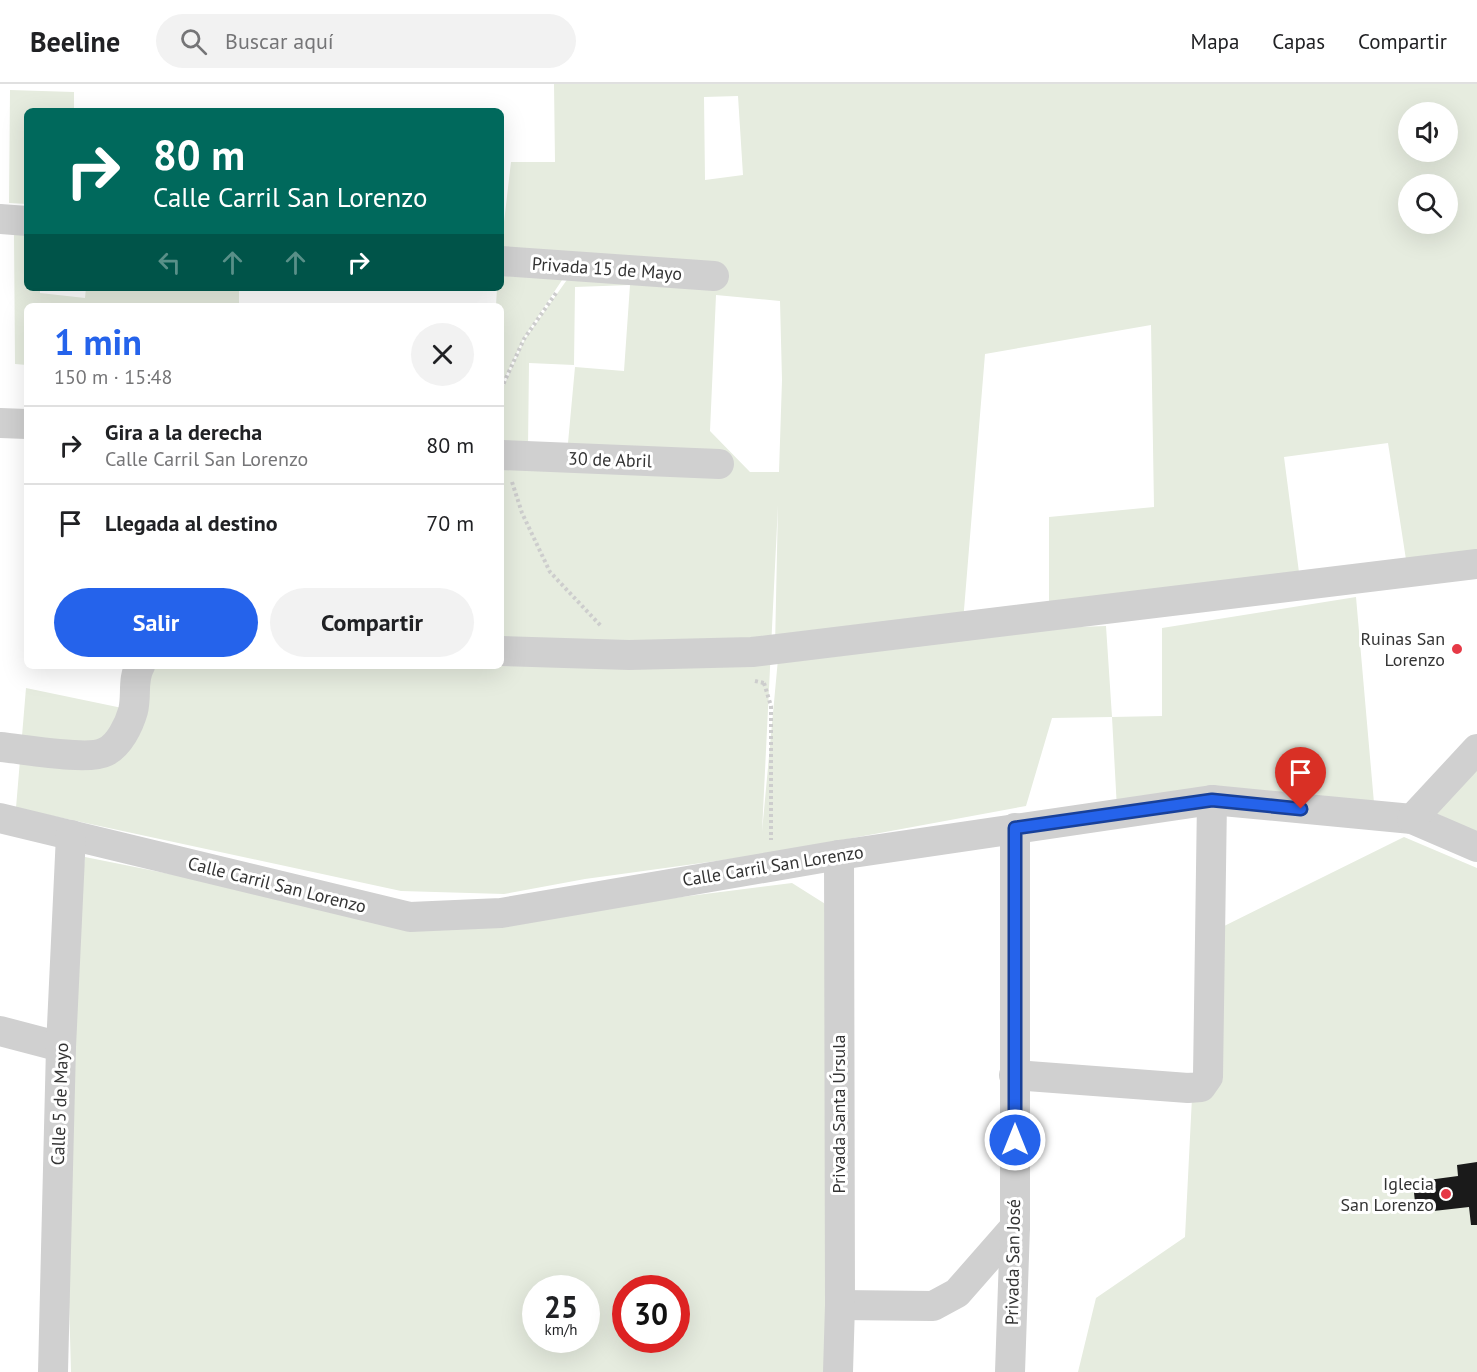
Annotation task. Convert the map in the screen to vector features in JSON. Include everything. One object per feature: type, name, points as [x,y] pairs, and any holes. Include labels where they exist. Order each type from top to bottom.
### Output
[{"type":"street","points":[[0,219],[24,221]]},
{"type":"street","name":"Privada 15 de Mayo","points":[[504,261],[573,268],[714,276]]},
{"type":"street","points":[[0,423],[24,424]]},
{"type":"street","name":"30 de Abril","points":[[504,455],[719,464]]},
{"type":"street","points":[[504,651],[629,655],[752,652],[1477,564]]},
{"type":"street","points":[[0,747],[88,756],[105,752],[118,743],[133,711],[138,669]]},
{"type":"street","points":[[1412,819],[1477,749]]},
{"type":"street","points":[[1014,1075],[1188,1088],[1201,1087],[1208,1077],[1212,800]]},
{"type":"street","name":"Calle Carril San Lorenzo","points":[[0,818],[410,917],[501,913],[839,855],[1212,800],[1412,819],[1477,847]]},
{"type":"street","name":"Privada San José","points":[[1010,1372],[1015,1227],[1015,828]]},
{"type":"street","name":"Calle 5 de Mayo","points":[[53,1372],[61,1047],[71,835]]},
{"type":"street","name":"Privada Santa Úrsula","points":[[838,1372],[840,1305],[839,855]]},
{"type":"street","points":[[0,1031],[61,1047]]},
{"type":"street","points":[[840,1305],[933,1306],[957,1293],[1015,1227]]},
{"type":"path","points":[[504,382],[524,339],[573,268]]},
{"type":"path","points":[[504,463],[522,513],[550,572],[629,655]]},
{"type":"path","points":[[752,652],[771,706],[771,866]]},
{"type":"shaded area","points":[[554,84],[1477,84],[1477,558],[1407,566],[1388,443],[1284,457],[1300,580],[1049,605],[1049,517],[1154,507],[1151,325],[985,354],[963,622],[775,647],[778,505],[762,832],[778,659],[1020,629],[1106,626],[1112,717],[1052,718],[1026,806],[760,855],[585,879],[504,894],[401,891],[16,808],[26,688],[127,709],[125,669],[504,669],[504,385],[525,339],[576,267],[504,249],[504,222],[511,162],[555,162]],"holes":[[[738,96],[743,175],[705,180],[704,97]],[[630,285],[624,371],[575,367],[568,443],[528,447],[529,363],[574,365],[575,287]],[[716,295],[780,301],[782,380],[779,472],[750,472],[710,431]]]},
{"type":"shaded area","points":[[10,90],[74,92],[74,108],[24,108],[24,204],[9,203]]},
{"type":"shaded area","points":[[14,234],[24,236],[24,291],[40,291],[40,293],[85,298],[86,291],[239,291],[239,303],[24,303],[24,365],[15,364]]},
{"type":"shaded area","points":[[504,271],[566,274],[523,339],[504,380],[504,303],[496,303],[497,291],[504,291]]},
{"type":"shaded area","points":[[1356,597],[1374,803],[1117,809],[1112,717],[1162,716],[1162,628]]},
{"type":"shaded area","points":[[1477,741],[1477,834],[1436,813]]},
{"type":"shaded area","points":[[1404,837],[1477,868],[1477,1372],[1078,1372],[1096,1298],[1185,1237],[1200,938]]},
{"type":"shaded area","points":[[85,857],[299,900],[501,920],[792,883],[838,912],[826,1372],[71,1372],[62,1049]]},
{"type":"building","name":"Iglecia San Lorenzo","points":[[1477,1162],[1477,1225],[1471,1225],[1469,1207],[1416,1213],[1413,1182],[1458,1176],[1457,1165]]},
{"type":"place","name":"Ruinas San Lorenzo","points":[[1457,649]]},
{"type":"place","name":"Iglecia San Lorenzo","points":[[1446,1194]]},
{"type":"route","points":[[1015,1140],[1015,828],[1212,800],[1301,809]]}]
